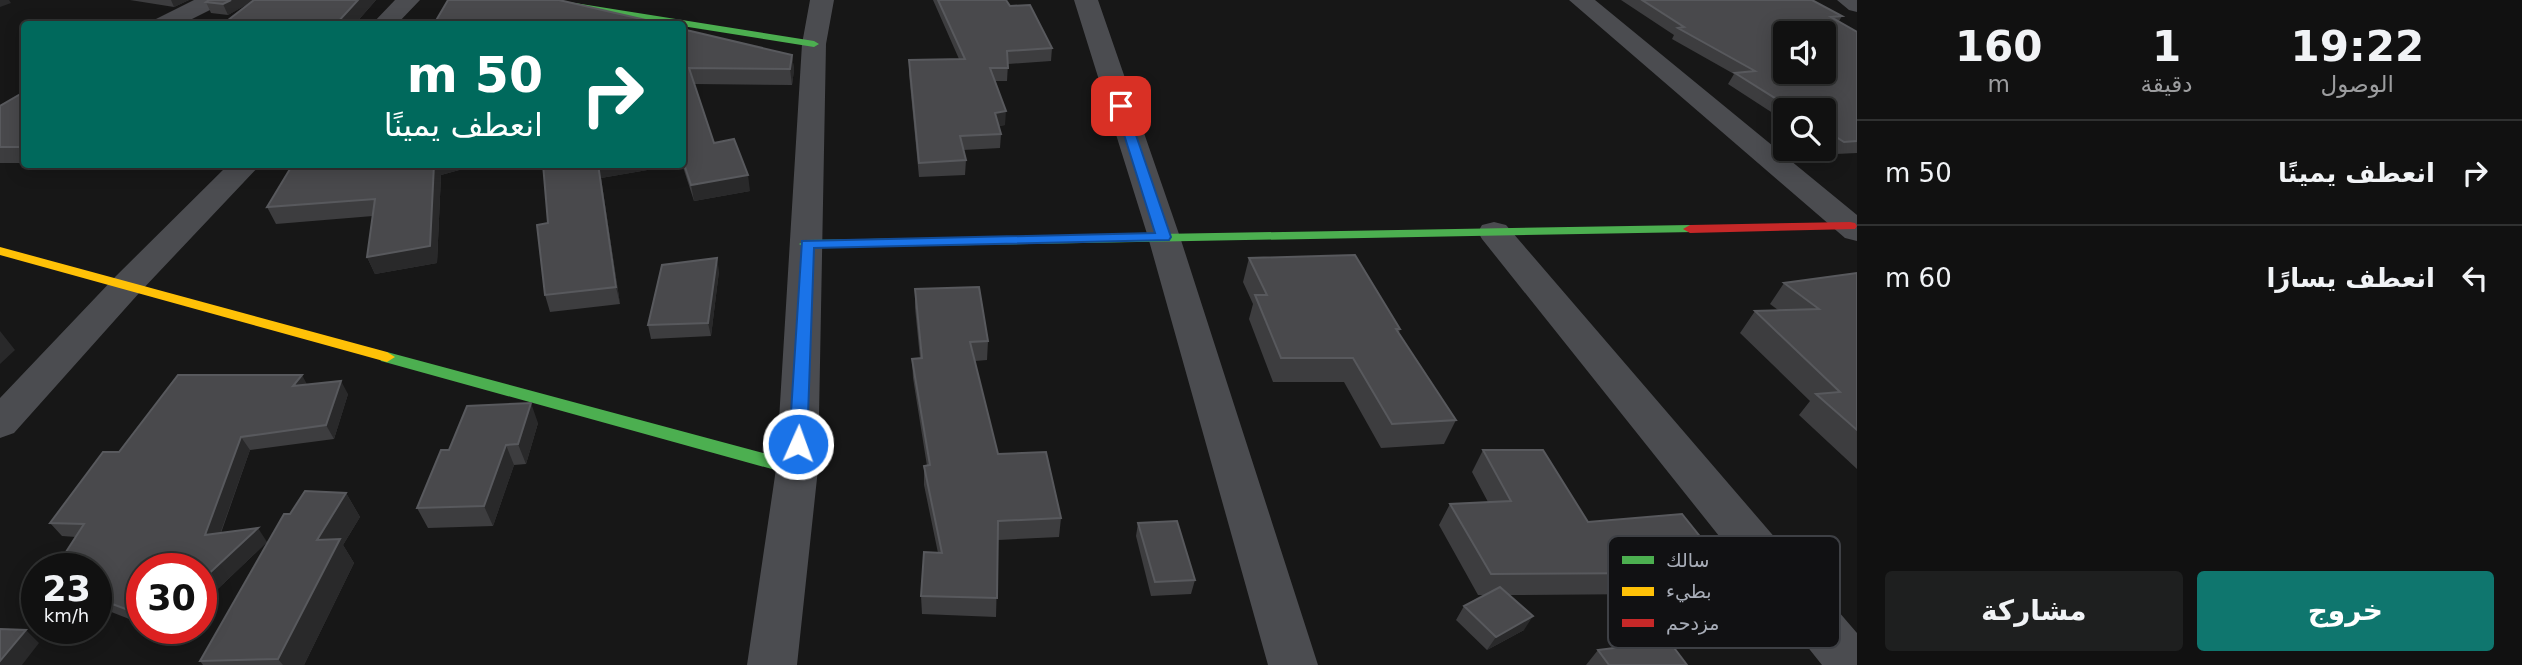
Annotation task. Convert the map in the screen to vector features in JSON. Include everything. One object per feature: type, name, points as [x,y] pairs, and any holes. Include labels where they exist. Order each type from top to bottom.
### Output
[{"type":"street","points":[[171,21],[212,0]]},
{"type":"street","points":[[387,21],[408,0]]},
{"type":"street","points":[[537,0],[669,21]]},
{"type":"street","points":[[772,665],[797,469],[814,44],[822,0]]},
{"type":"street","points":[[1086,0],[1164,237],[1293,665]]},
{"type":"street","points":[[1581,0],[1854,228]]},
{"type":"street","points":[[1849,0],[1857,5]]},
{"type":"street","points":[[686,24],[814,44]]},
{"type":"street","points":[[0,423],[128,284],[242,168]]},
{"type":"street","points":[[807,244],[1854,228]]},
{"type":"street","points":[[1494,232],[1746,536]]},
{"type":"street","points":[[0,251],[797,469]]},
{"type":"street","points":[[1839,648],[1853,665]]},
{"type":"building","points":[[231,0],[223,4],[206,2]]},
{"type":"building","points":[[254,0],[358,0],[339,21],[227,21]]},
{"type":"building","points":[[448,0],[559,0],[650,21],[436,21]]},
{"type":"building","points":[[938,0],[1006,0],[1010,6],[1030,5],[1052,48],[1007,51],[1008,68],[990,68],[1006,111],[995,113],[1001,134],[960,136],[966,160],[919,163],[909,60],[965,59]]},
{"type":"building","points":[[1642,0],[1812,0],[1842,16],[1831,17],[1857,32],[1857,141],[1844,142],[1836,137],[1836,98],[1775,98],[1735,73],[1755,71],[1678,28],[1684,27]]},
{"type":"building","points":[[686,30],[792,55],[790,69],[689,68],[714,143],[734,139],[748,175],[691,185],[685,168]]},
{"type":"building","points":[[21,94],[21,147],[0,147],[0,106]]},
{"type":"building","points":[[291,168],[434,168],[430,246],[367,257],[375,199],[267,207]]},
{"type":"building","points":[[543,168],[599,168],[616,287],[545,295],[537,225],[548,223]]},
{"type":"building","points":[[1355,255],[1400,329],[1396,329],[1456,420],[1392,424],[1353,358],[1281,358],[1255,295],[1267,295],[1249,258]]},
{"type":"building","points":[[717,258],[708,323],[648,325],[662,265]]},
{"type":"building","points":[[1857,273],[1857,430],[1816,394],[1840,392],[1755,311],[1819,309],[1784,283]]},
{"type":"building","points":[[979,287],[988,341],[970,342],[998,454],[1046,452],[1061,518],[998,521],[997,598],[921,596],[924,552],[942,553],[924,466],[930,465],[912,359],[922,358],[915,289]]},
{"type":"building","points":[[178,375],[302,375],[293,386],[341,381],[326,425],[241,437],[205,535],[258,528],[217,566],[217,553],[126,553],[126,609],[112,604],[112,553],[65,553],[84,524],[50,523],[103,452],[119,452]]},
{"type":"building","points":[[531,403],[518,444],[506,445],[484,506],[417,508],[441,450],[449,450],[467,406]]},
{"type":"building","points":[[1483,450],[1543,450],[1588,522],[1682,514],[1700,536],[1608,536],[1608,573],[1491,574],[1450,504],[1511,501]]},
{"type":"building","points":[[305,491],[346,493],[317,540],[340,539],[278,659],[200,661],[210,644],[217,644],[217,631],[284,514],[290,514]]},
{"type":"building","points":[[1177,521],[1195,580],[1155,582],[1138,523]]},
{"type":"building","points":[[1500,587],[1533,616],[1496,637],[1464,606]]},
{"type":"building","points":[[0,629],[21,630],[21,636],[0,661]]},
{"type":"building","points":[[1674,648],[1687,665],[1609,665],[1598,650]]},
{"type":"traffic: fast","points":[[537,0],[669,21]]},
{"type":"traffic: fast","points":[[686,24],[814,44]]},
{"type":"traffic: fast","points":[[806,244],[1690,229]]},
{"type":"traffic: fast","points":[[387,357],[797,469]]},
{"type":"traffic: slow","points":[[0,251],[387,357]]},
{"type":"traffic: jam","points":[[1690,229],[1850,226]]},
{"type":"route","points":[[798,444],[807,244],[1164,237],[1121,106]]}]
